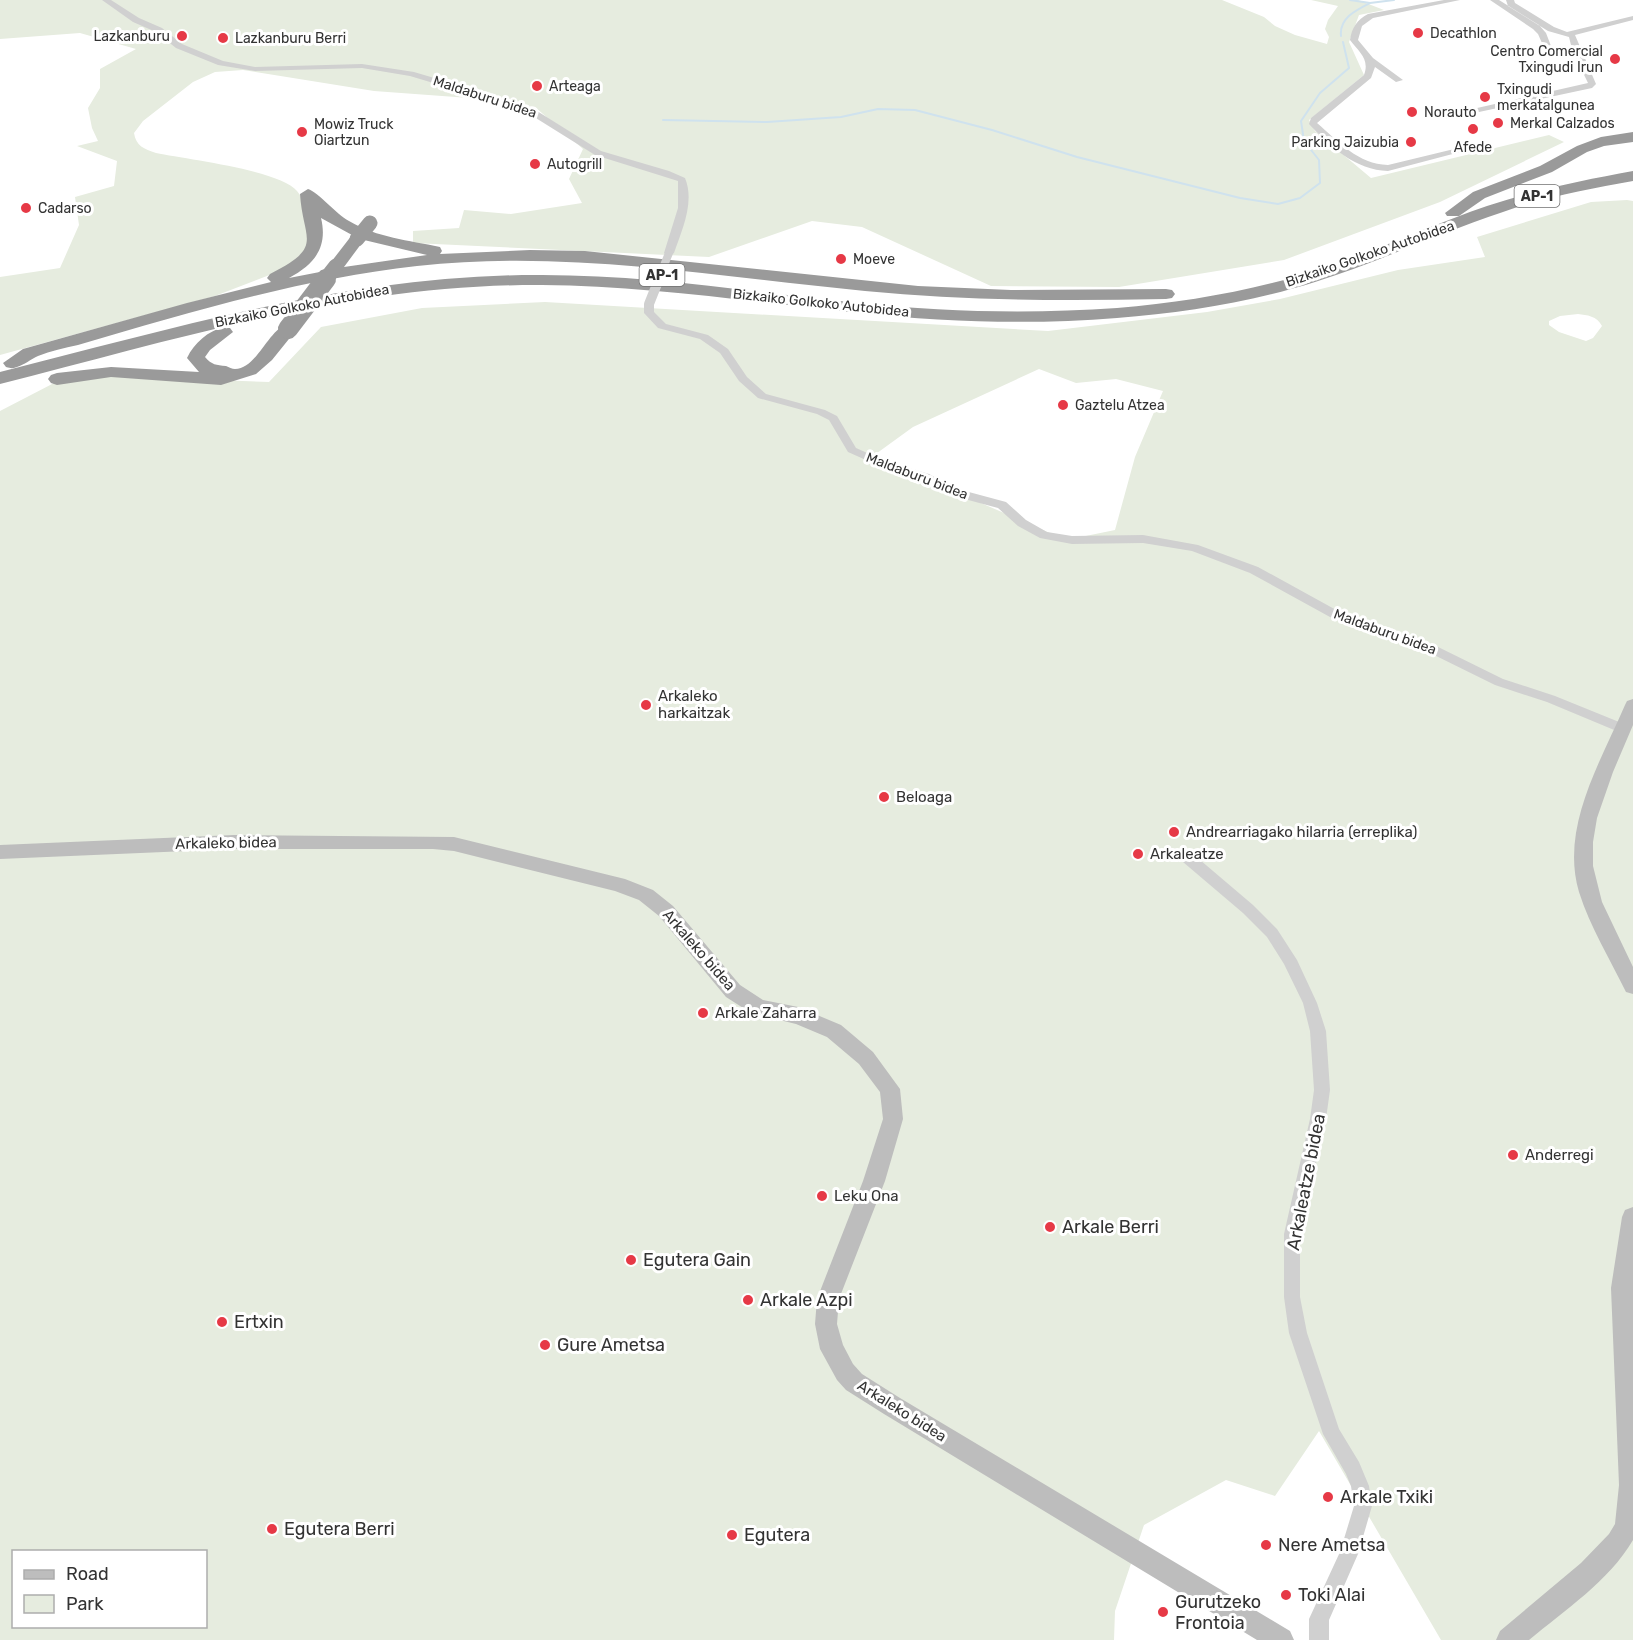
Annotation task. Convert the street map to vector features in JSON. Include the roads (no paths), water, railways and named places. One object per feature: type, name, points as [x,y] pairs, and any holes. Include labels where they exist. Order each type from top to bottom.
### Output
[{"type":"highway","points":[[1453,213],[1479,195],[1546,169],[1582,149],[1601,142],[1633,137]]},
{"type":"highway","name":"Bizkaiko Golkoko Autobidea","points":[[6,364],[279,296],[353,283],[464,272],[552,269],[629,272],[884,300],[946,304],[1071,304],[1173,294],[1290,270],[1379,242],[1453,213],[1572,175],[1633,161]]},
{"type":"highway","name":"Bizkaiko Golkoko Autobidea","points":[[0,378],[233,318],[356,293],[417,286],[513,280],[573,280],[645,285],[927,314],[1014,317],[1121,313],[1196,304],[1254,293],[1332,270],[1492,210],[1538,196],[1633,176]]},
{"type":"highway","points":[[1430,234],[1559,201],[1633,192]]},
{"type":"highway","points":[[249,290],[290,272],[310,254],[318,236],[308,194],[329,216],[356,231],[410,248],[475,256]]},
{"type":"highway","points":[[57,379],[111,372],[208,380],[238,375],[255,366],[288,329],[374,220]]},
{"type":"highway","points":[[6,364],[29,353],[249,290],[358,269],[475,256],[516,255],[620,259],[916,291],[977,294],[1173,294]]},
{"type":"highway","points":[[0,392],[57,379],[224,332],[341,305],[418,295],[516,287],[631,288],[645,285]]},
{"type":"highway","points":[[224,332],[199,351],[196,358],[200,364],[206,369],[225,372],[255,366]]},
{"type":"street","name":"Maldaburu bidea","points":[[106,0],[136,20],[159,30],[179,46],[236,67],[255,69],[340,66],[384,68],[451,84],[537,112],[598,153],[666,172],[682,180],[686,198],[684,211],[649,304],[649,313],[662,326],[704,338],[724,351],[743,379],[762,396],[821,412],[833,418],[852,450],[879,462],[925,476],[951,491],[1002,505],[1022,523],[1044,535],[1072,540],[1143,539],[1194,548],[1254,570],[1334,614],[1357,624],[1426,646],[1499,682],[1551,699],[1624,729]]},
{"type":"street","points":[[1399,80],[1370,60],[1354,40],[1354,32],[1360,21],[1371,16],[1456,0]]},
{"type":"street","points":[[1494,0],[1536,27],[1542,33],[1548,48],[1553,51],[1577,51]]},
{"type":"street","points":[[1449,117],[1592,84],[1572,36],[1551,29],[1511,4],[1510,0]]},
{"type":"street","points":[[1568,34],[1633,18]]},
{"type":"street","points":[[1542,33],[1558,31]]},
{"type":"street","points":[[1546,55],[1566,56],[1584,63]]},
{"type":"street","points":[[1370,60],[1371,68],[1368,76],[1314,120],[1313,124],[1359,162],[1388,168],[1479,146]]},
{"type":"street","points":[[1633,705],[1587,818],[1582,844],[1588,890],[1633,986]]},
{"type":"street","name":"Arkaleko bidea","points":[[0,852],[234,842],[415,841],[454,844],[618,884],[646,895],[666,910],[733,991],[758,1007],[798,1016],[834,1031],[866,1058],[890,1089],[893,1119],[874,1181],[828,1299],[826,1324],[828,1336],[845,1372],[854,1382],[892,1406],[1281,1640]]},
{"type":"street","name":"Arkaleatze bidea","points":[[1188,858],[1248,909],[1272,933],[1290,960],[1310,1003],[1318,1032],[1322,1090],[1318,1119],[1292,1234],[1292,1297],[1298,1333],[1332,1434],[1353,1468],[1360,1486],[1363,1506],[1349,1554],[1318,1619],[1318,1640]]},
{"type":"street","points":[[1509,1640],[1607,1555],[1624,1531],[1629,1517],[1631,1485],[1623,1288],[1633,1217]]},
{"type":"waterway","points":[[1350,0],[1370,3]]},
{"type":"waterway","points":[[1370,3],[1394,0]]},
{"type":"waterway","points":[[1341,36],[1346,19],[1370,3]]},
{"type":"waterway","points":[[663,120],[767,122],[841,117],[878,109],[915,110],[992,130],[1077,157],[1240,198],[1278,204],[1300,198],[1320,183],[1319,160],[1304,141],[1301,121],[1320,93],[1349,68],[1343,42]]},
{"type":"place","name":"Decathlon","points":[[1418,33]]},
{"type":"place","name":"Lazkanburu","points":[[182,36]]},
{"type":"place","name":"Lazkanburu Berri","points":[[223,38]]},
{"type":"place","name":"Centro Comercial Txingudi Irun","points":[[1615,59]]},
{"type":"place","name":"Arteaga","points":[[537,86]]},
{"type":"place","name":"Txingudi merkatalgunea","points":[[1485,97]]},
{"type":"place","name":"Norauto","points":[[1412,112]]},
{"type":"place","name":"Merkal Calzados","points":[[1498,123]]},
{"type":"place","name":"Afede","points":[[1473,129]]},
{"type":"place","name":"Mowiz Truck Oiartzun","points":[[302,132]]},
{"type":"place","name":"Parking Jaizubia","points":[[1411,142]]},
{"type":"place","name":"Autogrill","points":[[535,164]]},
{"type":"place","name":"Cadarso","points":[[26,208]]},
{"type":"place","name":"Moeve","points":[[841,259]]},
{"type":"place","name":"Gaztelu Atzea","points":[[1063,405]]},
{"type":"place","name":"Arkaleko harkaitzak","points":[[646,705]]},
{"type":"place","name":"Beloaga","points":[[884,797]]},
{"type":"place","name":"Andrearriagako hilarria (erreplika)","points":[[1174,832]]},
{"type":"place","name":"Arkaleatze","points":[[1138,854]]},
{"type":"place","name":"Arkale Zaharra","points":[[703,1013]]},
{"type":"place","name":"Anderregi","points":[[1513,1155]]},
{"type":"place","name":"Leku Ona","points":[[822,1196]]},
{"type":"place","name":"Arkale Berri","points":[[1050,1227]]},
{"type":"place","name":"Egutera Gain","points":[[631,1260]]},
{"type":"place","name":"Arkale Azpi","points":[[748,1300]]},
{"type":"place","name":"Ertxin","points":[[222,1322]]},
{"type":"place","name":"Gure Ametsa","points":[[545,1345]]},
{"type":"place","name":"Arkale Txiki","points":[[1328,1497]]},
{"type":"place","name":"Egutera Berri","points":[[272,1529]]},
{"type":"place","name":"Egutera","points":[[732,1535]]},
{"type":"place","name":"Nere Ametsa","points":[[1266,1545]]},
{"type":"place","name":"Toki Alai","points":[[1286,1595]]},
{"type":"place","name":"Gurutzeko Frontoia","points":[[1163,1612]]}]
